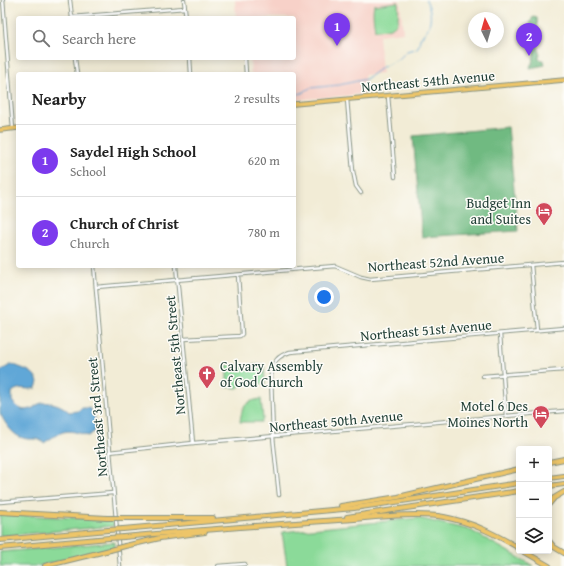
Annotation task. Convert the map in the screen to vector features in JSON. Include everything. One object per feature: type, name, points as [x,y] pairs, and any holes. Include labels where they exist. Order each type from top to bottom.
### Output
[{"type":"highway","points":[[552,461],[564,459]]},
{"type":"highway","points":[[316,511],[398,497],[516,470]]},
{"type":"highway","points":[[552,478],[564,476]]},
{"type":"highway","points":[[0,540],[316,511],[402,501],[516,483]]},
{"type":"highway","points":[[552,486],[564,484]]},
{"type":"highway","points":[[317,521],[516,491]]},
{"type":"highway","points":[[552,500],[564,492]]},
{"type":"highway","points":[[0,512],[107,518],[245,517]]},
{"type":"highway","points":[[0,548],[247,526],[409,516],[443,517],[463,522],[488,531],[516,546]]},
{"type":"highway","points":[[45,566],[160,538],[247,526]]},
{"type":"highway","points":[[552,545],[564,553]]},
{"type":"highway","points":[[528,554],[549,566]]},
{"type":"main road","name":"Northeast 54th Avenue","points":[[296,104],[564,80]]},
{"type":"main road","points":[[0,130],[13,128]]},
{"type":"street","points":[[3,0],[13,128]]},
{"type":"street","points":[[70,0],[72,16]]},
{"type":"street","points":[[184,0],[186,16]]},
{"type":"street","points":[[95,16],[185,8]]},
{"type":"street","points":[[75,60],[77,72]]},
{"type":"street","points":[[190,60],[191,72]]},
{"type":"street","points":[[245,60],[246,72]]},
{"type":"street","points":[[388,96],[396,177]]},
{"type":"street","points":[[347,99],[356,186],[361,193]]},
{"type":"street","name":"Northeast 52nd Avenue","points":[[96,287],[335,266],[361,277],[370,279],[564,262]]},
{"type":"street","points":[[531,265],[537,330]]},
{"type":"street","name":"Northeast 3rd Street","points":[[94,268],[120,566]]},
{"type":"street","name":"Northeast 5th Street","points":[[176,268],[193,443]]},
{"type":"street","points":[[184,339],[240,336],[242,334],[238,275]]},
{"type":"street","name":"Northeast 51st Avenue","points":[[274,437],[271,380],[272,368],[280,356],[290,352],[564,328]]},
{"type":"street","points":[[500,334],[506,416]]},
{"type":"street","points":[[482,376],[564,370]]},
{"type":"street","name":"Northeast 50th Avenue","points":[[110,452],[193,443],[274,437],[564,410]]},
{"type":"street","points":[[274,437],[279,495]]},
{"type":"street","points":[[0,502],[113,493]]},
{"type":"street","points":[[218,566],[245,564]]},
{"type":"shaded area","points":[[235,0],[400,0],[403,32],[379,35],[382,73],[364,75],[365,94],[296,100],[296,72],[251,72],[250,60],[296,60],[296,16],[236,16]]},
{"type":"green space","points":[[398,2],[398,16],[396,24],[393,27],[375,30],[373,14],[374,5]]},
{"type":"green space","points":[[533,17],[537,18],[537,42],[540,54],[538,58],[544,61],[545,65],[530,68],[531,64],[533,64],[532,62],[534,56],[534,51],[532,49],[534,42],[530,28],[530,23]]},
{"type":"green space","points":[[508,127],[518,231],[422,237],[413,136]]},
{"type":"green space","points":[[262,364],[264,366],[265,384],[252,384],[246,378],[238,388],[227,387],[227,365],[245,366]]},
{"type":"green space","points":[[261,399],[263,419],[261,422],[240,422],[245,406],[251,401]]},
{"type":"green space","points":[[0,514],[113,520],[114,526],[0,536]]},
{"type":"green space","points":[[418,518],[470,530],[534,566],[287,566],[282,532]]},
{"type":"green space","points":[[115,542],[115,547],[39,566],[0,566],[0,552]]},
{"type":"water","points":[[12,364],[31,372],[38,382],[36,388],[21,388],[12,392],[12,401],[18,407],[28,410],[39,404],[51,403],[59,405],[69,412],[78,411],[82,408],[89,408],[95,419],[94,432],[88,436],[69,431],[60,433],[44,443],[36,439],[19,437],[12,432],[0,413],[0,371]]},
{"type":"waterway","points":[[296,94],[310,88],[339,85],[366,79],[381,68],[400,58],[407,51],[417,48],[420,39],[428,28],[430,21],[430,10],[426,0]]},
{"type":"place","name":"Saydel High School","points":[[337,46]]},
{"type":"place","name":"Church of Christ","points":[[529,56]]},
{"type":"place","name":"Budget Inn and Suites","points":[[544,226]]},
{"type":"place","name":"Calvary Assembly of God Church","points":[[207,389]]},
{"type":"place","name":"Motel 6 Des Moines North","points":[[541,429]]}]
